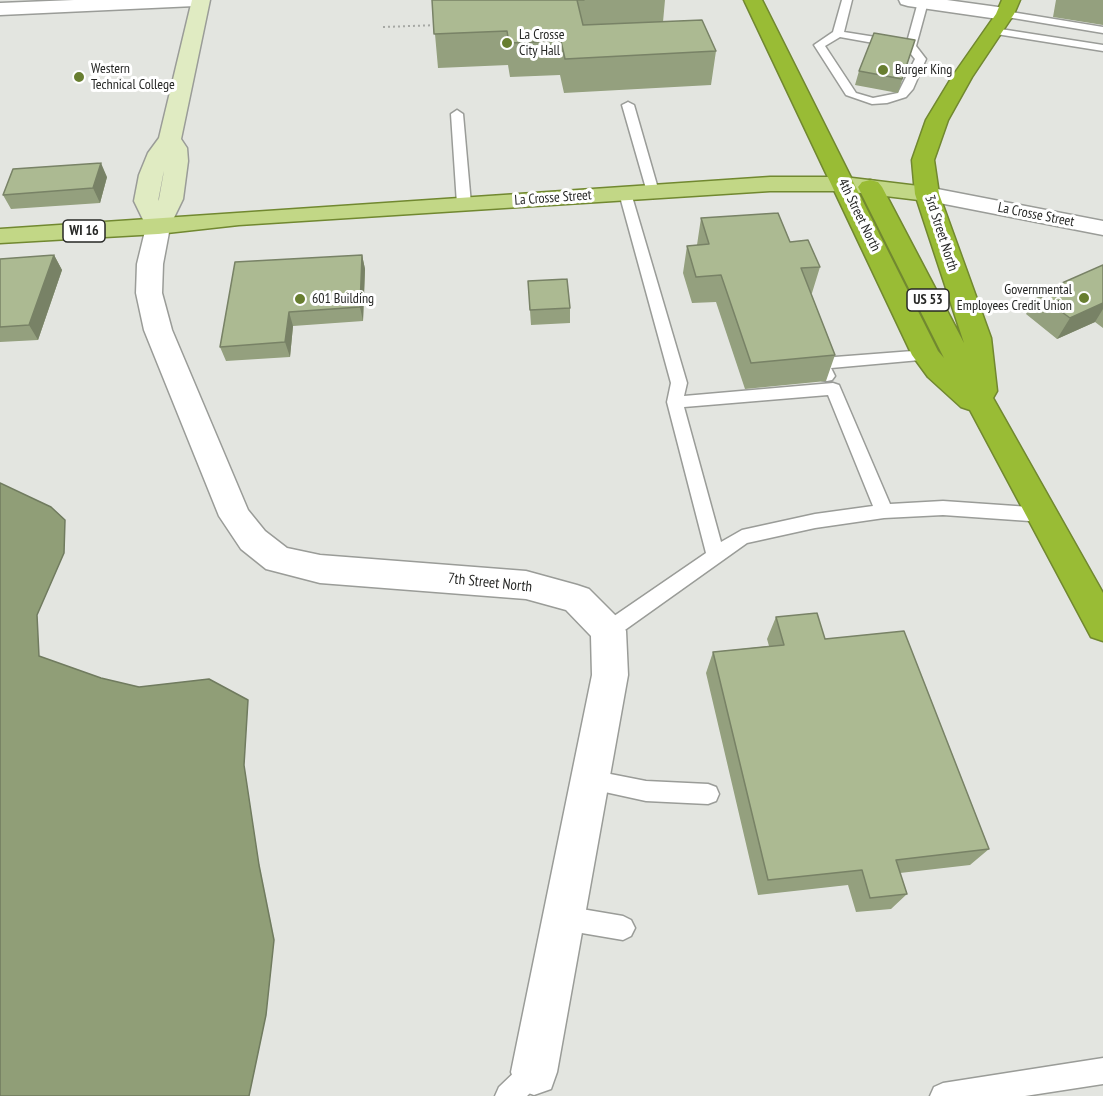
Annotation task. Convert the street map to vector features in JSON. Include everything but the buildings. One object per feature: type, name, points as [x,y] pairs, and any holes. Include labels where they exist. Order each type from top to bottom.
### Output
[{"type":"highway","name":"4th Street North","points":[[753,0],[926,355],[938,370],[986,413]]},
{"type":"highway","name":"3rd Street North","points":[[986,413],[977,338],[927,194],[923,160],[937,120],[962,77],[1004,15]]},
{"type":"highway","name":"3rd Street North","points":[[870,187],[986,413],[1103,626]]},
{"type":"main road","name":"7th Street North","points":[[159,227],[171,199],[177,160],[176,148],[170,139],[201,0]]},
{"type":"main road","name":"La Crosse Street","points":[[0,236],[159,227],[239,218],[770,184],[844,184],[927,194]]},
{"type":"street","points":[[0,9],[195,0]]},
{"type":"street","points":[[916,1],[1004,15]]},
{"type":"street","name":"La Crosse Street","points":[[927,194],[1103,228]]},
{"type":"street","name":"7th Street North","points":[[159,227],[150,264],[149,293],[158,330],[235,516],[253,540],[278,559],[320,569],[526,585],[577,599],[608,631]]},
{"type":"street","points":[[531,1084],[610,675],[608,631]]},
{"type":"lane","points":[[838,34],[847,0]]},
{"type":"lane","points":[[911,46],[916,1]]},
{"type":"lane","points":[[1004,15],[1103,30]]},
{"type":"lane","points":[[1004,15],[1103,48]]},
{"type":"lane","points":[[838,34],[911,46],[921,59],[902,95],[887,100],[873,101],[852,95],[819,45],[838,34]]},
{"type":"lane","points":[[628,105],[653,192]]},
{"type":"lane","points":[[457,114],[464,204]]},
{"type":"lane","points":[[625,193],[679,383],[675,402],[716,556]]},
{"type":"lane","points":[[885,511],[822,363],[926,355]]},
{"type":"lane","points":[[675,402],[832,389]]},
{"type":"lane","points":[[608,631],[742,537],[815,521],[885,511],[943,508],[1044,515]]},
{"type":"lane","points":[[590,780],[646,791],[708,794]]},
{"type":"lane","points":[[564,918],[623,928]]},
{"type":"lane","points":[[943,1096],[1103,1071]]},
{"type":"lane","points":[[508,1096],[531,1084]]},
{"type":"path","points":[[383,27],[441,25]]},
{"type":"shaded area","points":[[0,483],[51,507],[65,520],[64,553],[37,615],[39,656],[101,678],[139,687],[209,679],[248,700],[244,765],[259,865],[274,940],[266,1015],[249,1096],[0,1096]]},
{"type":"place","name":"La Crosse City Hall","points":[[507,43]]},
{"type":"place","name":"Burger King","points":[[883,70]]},
{"type":"place","name":"Western Technical College","points":[[79,77]]},
{"type":"place","name":"Governmental Employees Credit Union","points":[[1084,298]]},
{"type":"place","name":"601 Building","points":[[300,299]]}]
